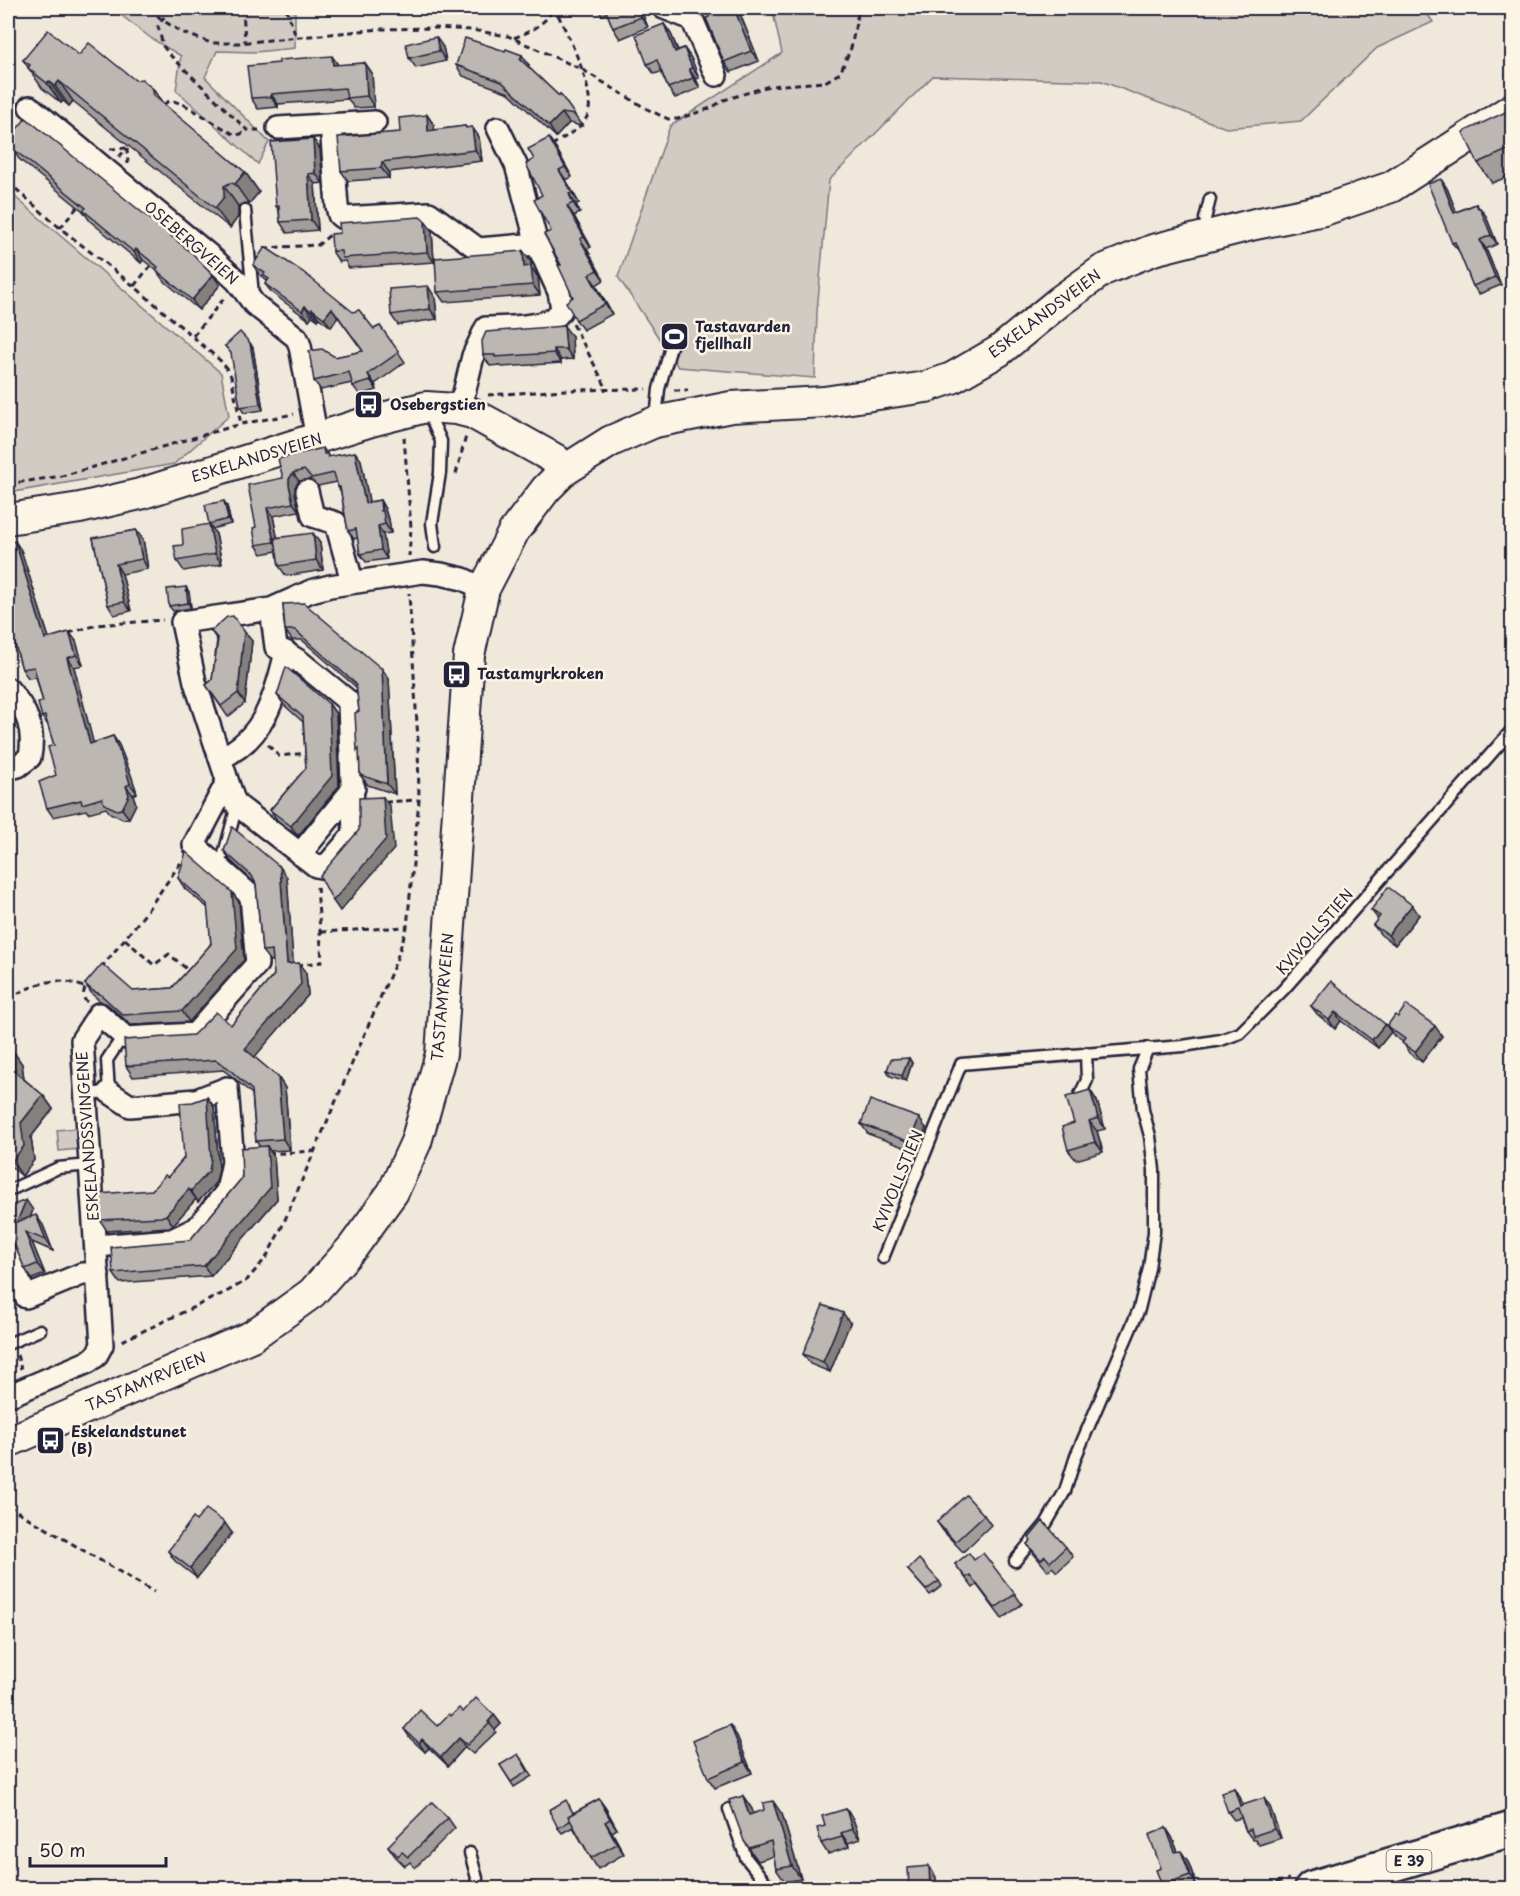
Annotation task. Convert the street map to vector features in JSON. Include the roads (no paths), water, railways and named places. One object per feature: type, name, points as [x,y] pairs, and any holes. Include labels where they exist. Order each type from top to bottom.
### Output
[{"type":"highway","name":"E 39","points":[[1312,1888],[1512,1829]]},
{"type":"main road","name":"ESKELANDSVEIEN","points":[[555,479],[611,441],[655,422],[731,407],[824,402],[926,387],[952,378],[999,351],[1103,270],[1153,250],[1255,224],[1324,210],[1391,187],[1512,109]]},
{"type":"main road","name":"ESKELANDSVEIEN","points":[[8,519],[81,508],[140,494],[314,426],[371,421],[460,401],[472,413],[555,459],[555,479]]},
{"type":"main road","name":"TASTAMYRVEIEN","points":[[8,1442],[252,1336],[312,1293],[353,1247],[393,1192],[416,1142],[441,1054],[469,655],[484,589],[514,531],[555,479]]},
{"type":"street","points":[[664,8],[692,19],[716,75]]},
{"type":"street","name":"OSEBERGVEIEN","points":[[30,107],[237,281],[254,304],[297,338],[314,426]]},
{"type":"street","points":[[278,128],[375,122]]},
{"type":"street","points":[[332,125],[337,206],[339,215],[343,218],[429,213],[478,249],[537,244]]},
{"type":"street","points":[[460,401],[473,356],[486,328],[544,323],[556,318],[562,308],[559,292],[537,244],[516,165],[498,129]]},
{"type":"street","points":[[307,491],[313,516],[336,524],[352,582]]},
{"type":"street","points":[[271,609],[275,646],[311,670],[348,701],[352,749],[354,834],[329,863],[321,867],[308,860],[237,805],[227,782],[195,682],[182,622],[271,609],[311,591],[352,582],[423,572],[463,579],[484,589]]},
{"type":"street","points":[[220,758],[240,748],[255,734],[271,704],[286,652]]},
{"type":"street","points":[[8,688],[28,720],[33,740],[30,757],[18,766],[8,769]]},
{"type":"street","name":"ESKELANDSSVINGENE","points":[[8,1396],[88,1362],[101,1350],[103,1339],[82,1040],[99,1014],[126,1038],[195,1034],[257,964],[251,896],[194,845],[227,782]]},
{"type":"street","points":[[308,860],[354,796]]},
{"type":"street","name":"ESKELANDSSVINGENE","points":[[96,1246],[172,1240],[197,1228],[227,1191],[232,1157],[227,1088],[196,1100],[130,1106],[109,1092]]},
{"type":"street","points":[[8,1256],[26,1297],[82,1274],[98,1274]]},
{"type":"lane","points":[[1205,219],[1210,199]]},
{"type":"lane","points":[[245,210],[254,304]]},
{"type":"lane","points":[[655,422],[659,389],[674,336]]},
{"type":"lane","points":[[426,407],[441,441],[440,473],[432,523],[435,547]]},
{"type":"lane","name":"KVIVOLLSTIEN","points":[[883,1258],[961,1064],[1221,1040],[1240,1033],[1284,989],[1512,730]]},
{"type":"lane","points":[[224,854],[237,805]]},
{"type":"lane","points":[[85,1094],[109,1092],[107,1060],[117,1046]]},
{"type":"lane","points":[[1015,1561],[1046,1524],[1065,1491],[1077,1456],[1139,1309],[1149,1268],[1154,1232],[1154,1170],[1150,1136],[1143,1110],[1140,1069],[1148,1048]]},
{"type":"lane","points":[[1079,1097],[1087,1080],[1086,1053]]},
{"type":"lane","points":[[8,1191],[58,1168],[89,1165]]},
{"type":"lane","points":[[10,1343],[40,1330]]},
{"type":"lane","points":[[729,1809],[746,1858],[770,1888]]},
{"type":"lane","points":[[470,1853],[477,1878],[475,1888]]},
{"type":"place","name":"Tastavarden fjellhall","points":[[674,336]]},
{"type":"place","name":"Osebergstien","points":[[369,405]]},
{"type":"place","name":"Tastamyrkroken","points":[[456,674]]},
{"type":"place","name":"Eskelandstunet (B)","points":[[50,1441]]}]
